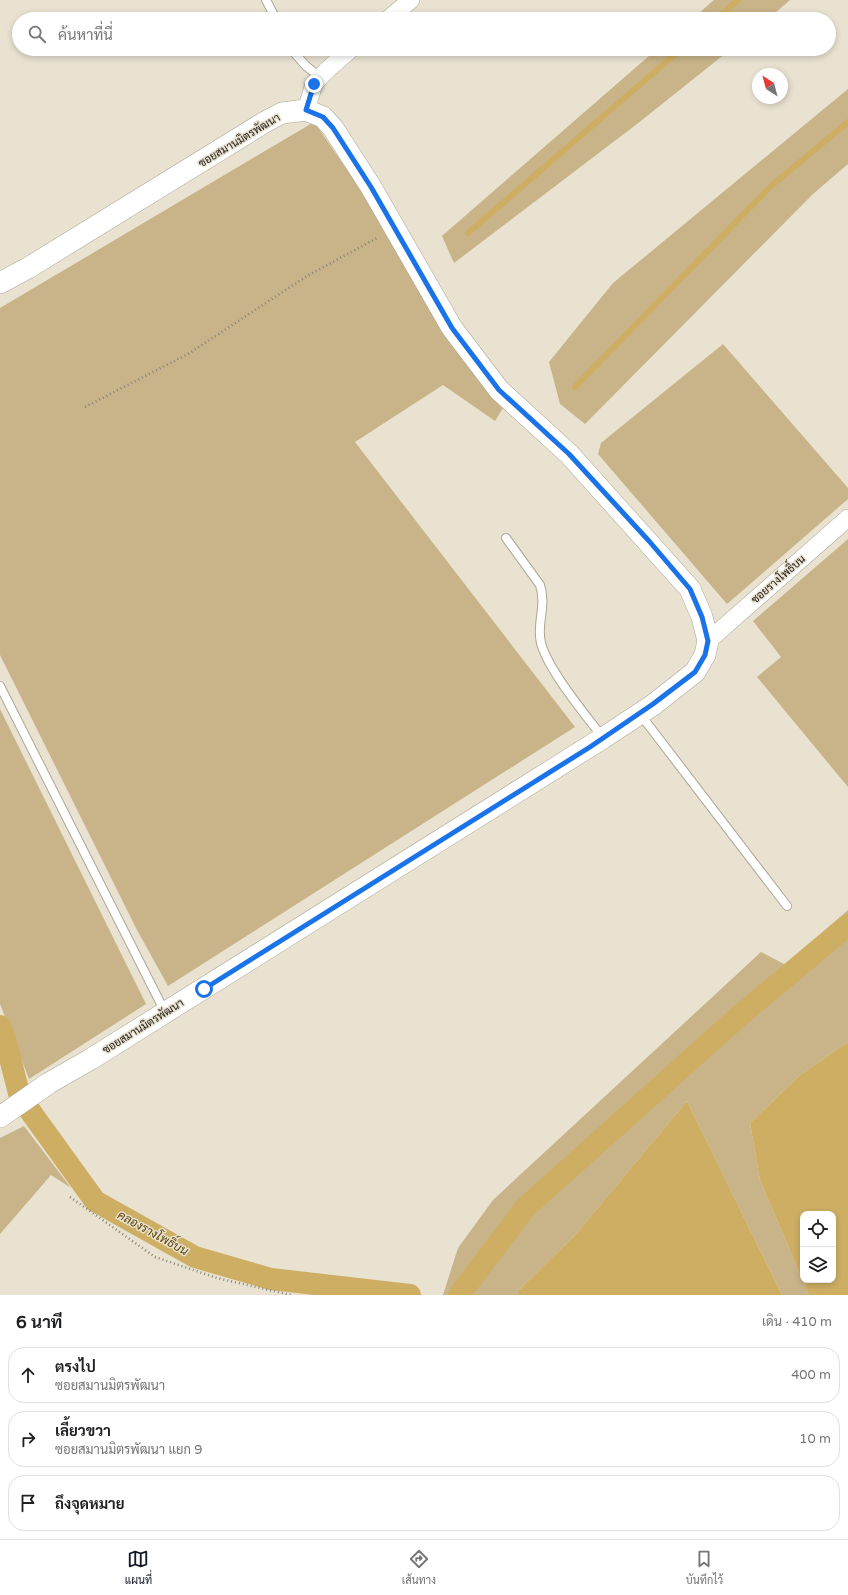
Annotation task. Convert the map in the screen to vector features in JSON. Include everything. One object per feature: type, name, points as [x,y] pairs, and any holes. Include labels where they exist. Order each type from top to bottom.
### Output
[{"type":"street","points":[[396,12],[411,0]]},
{"type":"street","points":[[344,56],[314,84],[306,110],[323,117],[333,128],[371,187],[452,328],[499,390],[569,454],[690,589],[702,617],[708,641]]},
{"type":"street","name":"ซอยสมานมิตรพัฒนา","points":[[0,282],[28,268],[265,122],[282,113],[306,110]]},
{"type":"street","name":"ซอยรางโพธิ์บน","points":[[708,641],[848,518]]},
{"type":"street","name":"ซอยสมานมิตรพัฒนา","points":[[0,1117],[49,1083],[91,1059],[640,714],[695,672],[705,655],[708,641]]},
{"type":"lane","points":[[266,0],[272,12]]},
{"type":"lane","points":[[297,56],[320,78]]},
{"type":"lane","points":[[506,538],[542,590],[543,612],[540,629],[541,643],[546,656],[558,677],[603,738]]},
{"type":"lane","points":[[0,686],[165,1012]]},
{"type":"lane","points":[[640,714],[787,906]]},
{"type":"path","points":[[85,407],[188,354],[307,276],[395,229]]},
{"type":"path","points":[[70,1197],[155,1257],[217,1278],[291,1295]]},
{"type":"shaded area","points":[[714,0],[790,0],[776,12],[700,12]]},
{"type":"shaded area","points":[[649,56],[722,56],[637,124],[454,263],[442,236]]},
{"type":"shaded area","points":[[848,89],[848,164],[813,194],[585,424],[560,404],[549,362],[613,283]]},
{"type":"shaded area","points":[[314,122],[375,210],[435,315],[503,408],[495,421],[443,385],[355,442],[575,727],[168,986],[137,930],[0,655],[0,308]]},
{"type":"shaded area","points":[[723,344],[848,488],[848,499],[727,604],[598,454],[601,443]]},
{"type":"shaded area","points":[[848,539],[848,787],[757,677],[781,657],[753,621]]},
{"type":"shaded area","points":[[0,709],[146,1004],[29,1079],[0,1004]]},
{"type":"shaded area","points":[[848,910],[848,1042],[800,1075],[750,1123],[760,1180],[800,1274],[800,1283],[804,1283],[809,1295],[782,1295],[687,1101],[576,1234],[519,1290],[519,1295],[443,1295],[458,1248],[493,1200],[761,952],[786,965]]},
{"type":"shaded area","points":[[848,1042],[848,1295],[809,1295],[804,1283],[836,1283],[836,1211],[800,1211],[800,1274],[760,1180],[750,1123],[800,1075]]},
{"type":"shaded area","points":[[687,1101],[782,1295],[519,1295],[519,1290],[576,1234]]},
{"type":"shaded area","points":[[24,1126],[71,1188],[51,1175],[0,1234],[0,1138]]},
{"type":"waterway","points":[[724,12],[738,0]]},
{"type":"waterway","points":[[468,233],[673,56]]},
{"type":"waterway","points":[[575,387],[771,186],[848,122]]},
{"type":"waterway","points":[[459,1295],[526,1207],[737,1018],[848,925]]},
{"type":"waterway","name":"คลองรางโพธิ์บน","points":[[0,1026],[5,1039],[20,1097],[95,1201],[195,1257],[271,1279],[410,1295]]},
{"type":"route","points":[[204,989],[590,747],[640,714],[695,672],[705,655],[708,641],[702,617],[690,589],[649,541],[569,454],[499,390],[452,328],[371,187],[333,128],[323,117],[306,110],[309,96],[314,84]]}]
